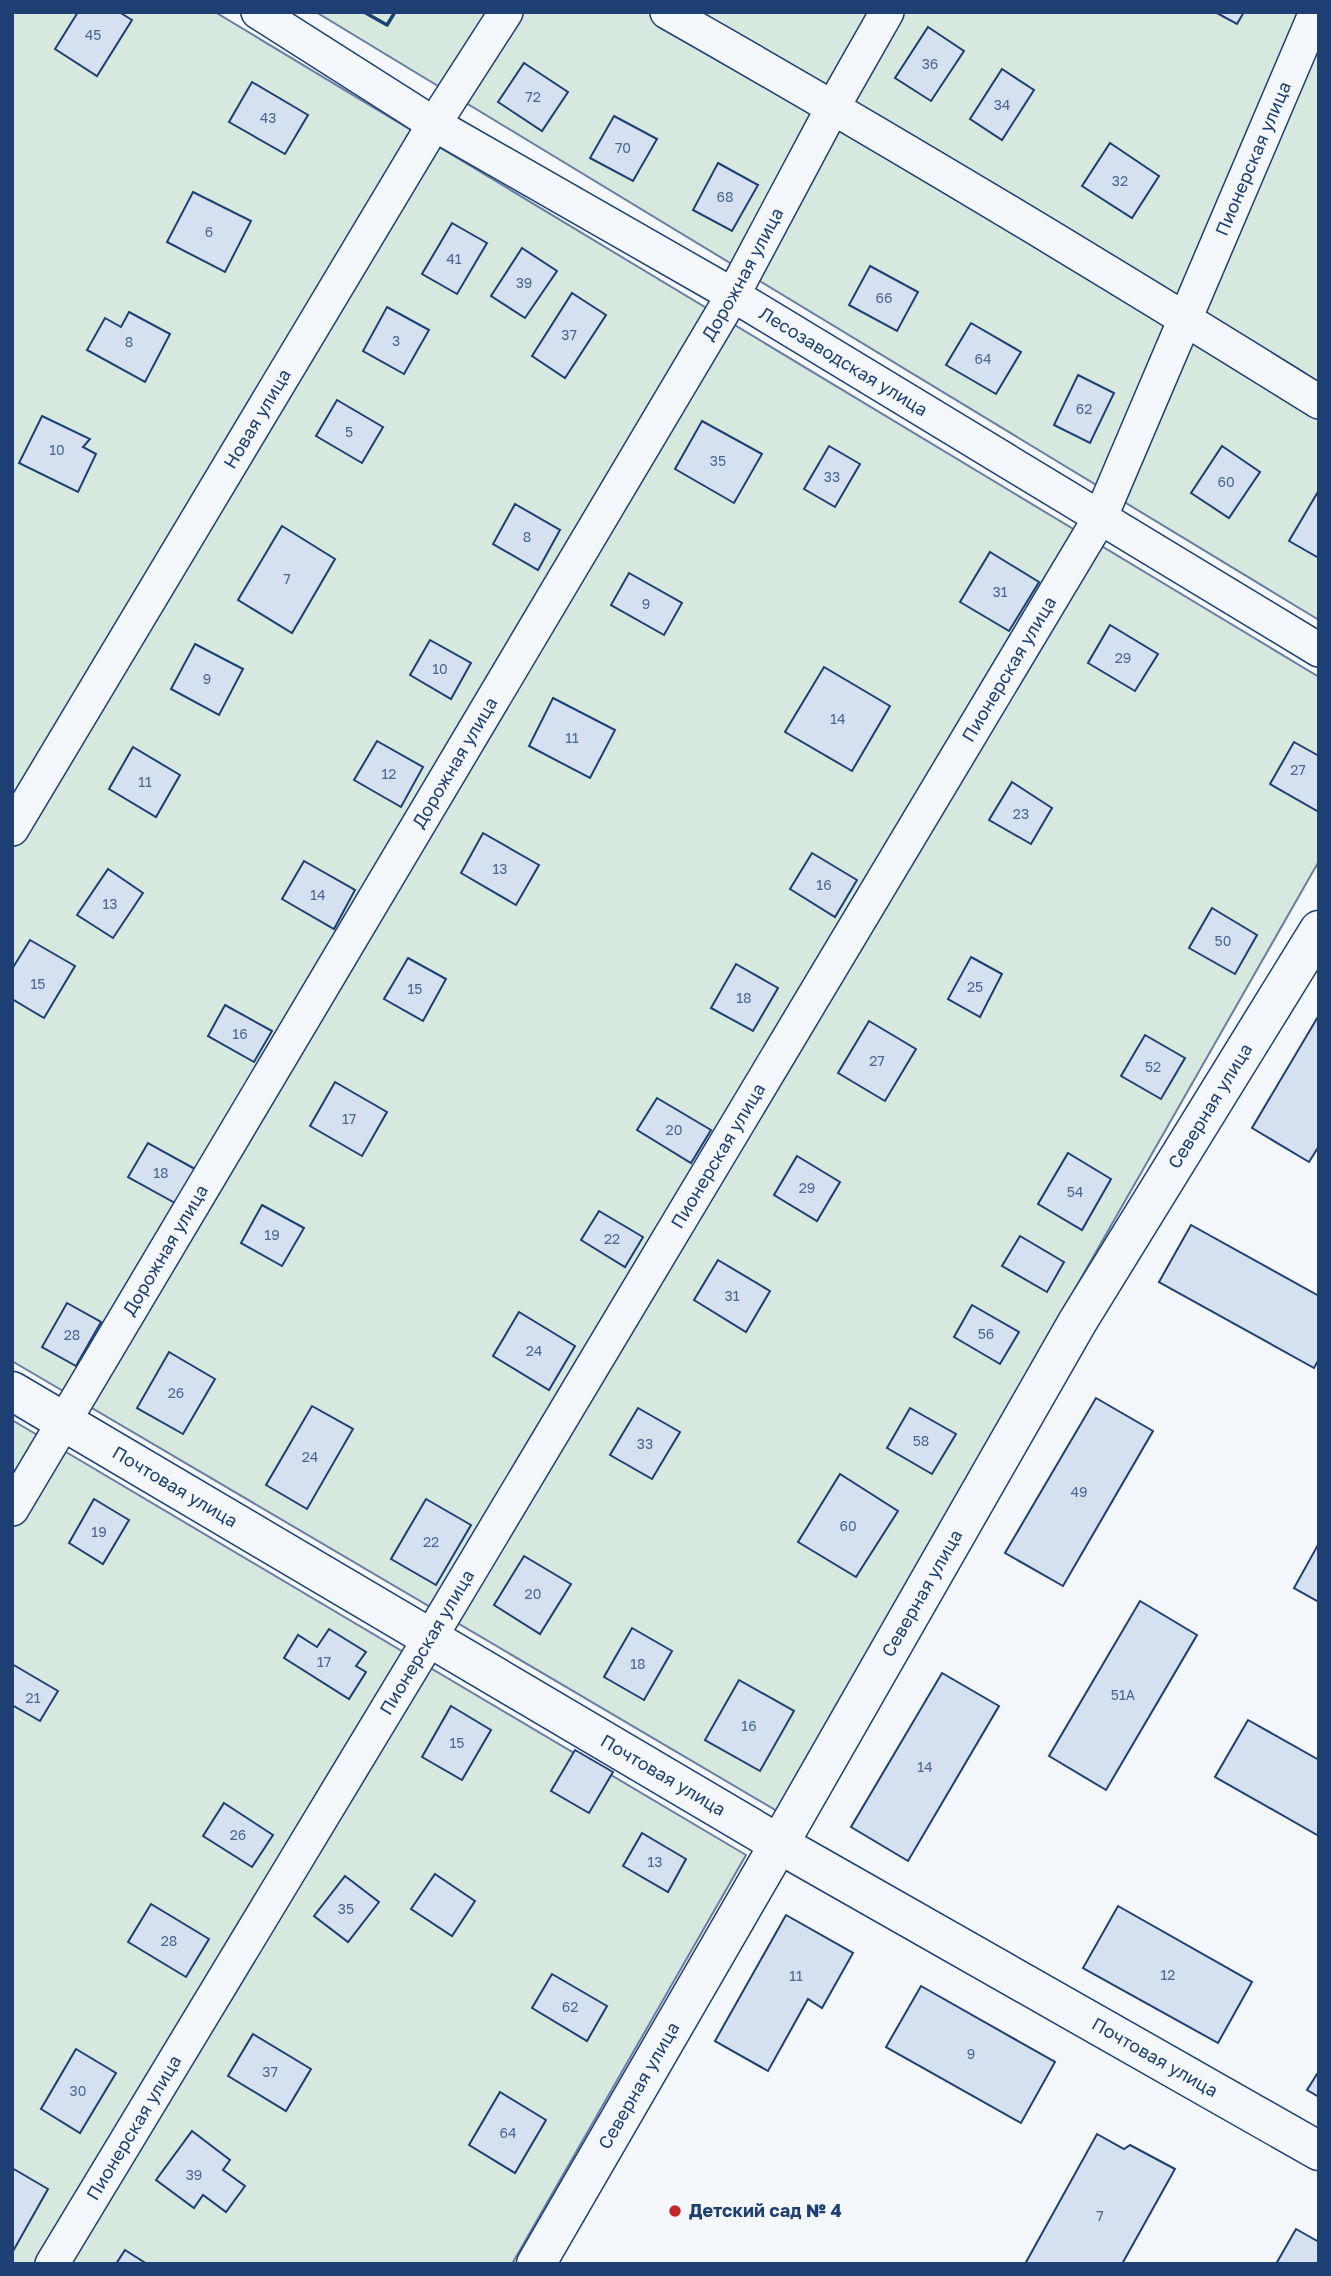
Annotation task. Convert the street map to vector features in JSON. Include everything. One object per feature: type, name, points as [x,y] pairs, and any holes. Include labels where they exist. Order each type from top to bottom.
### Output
[{"type":"street","name":"Лесозаводская улица","points":[[258,12],[434,124],[733,295],[1319,650]]},
{"type":"street","name":"Новая улица","points":[[12,829],[434,124],[506,12]]},
{"type":"street","points":[[667,12],[833,107],[1185,318],[1319,402]]},
{"type":"street","name":"Дорожная улица","points":[[12,1509],[733,295],[887,12]]},
{"type":"street","name":"Пионерская улица","points":[[52,2264],[1101,516],[1316,12]]},
{"type":"street","name":"Северная улица","points":[[536,2264],[1077,1321],[1319,930]]},
{"type":"street","name":"Почтовая улица","points":[[12,1391],[779,1844],[1319,2151]]},
{"type":"shaded area","points":[[12,12],[215,12],[1319,677],[1319,861],[777,1811],[12,1361]]},
{"type":"shaded area","points":[[316,12],[1319,12],[1319,620]]},
{"type":"shaded area","points":[[12,1420],[746,1855],[512,2264],[12,2264]]},
{"type":"building","points":[[78,12],[119,12],[132,20],[97,76],[55,49]]},
{"type":"building","points":[[1215,12],[1244,12],[1237,24]]},
{"type":"building","points":[[928,27],[964,51],[931,101],[895,78]]},
{"type":"building","points":[[524,63],[568,92],[542,131],[498,102]]},
{"type":"building","points":[[1002,69],[1034,90],[1002,140],[970,119]]},
{"type":"building","points":[[252,82],[308,115],[285,154],[229,122]]},
{"type":"building","points":[[614,116],[657,139],[633,181],[590,158]]},
{"type":"building","points":[[1110,143],[1159,176],[1132,218],[1082,186]]},
{"type":"building","points":[[718,163],[758,185],[732,231],[693,210]]},
{"type":"building","points":[[193,192],[251,221],[225,272],[167,242]]},
{"type":"building","points":[[452,223],[487,243],[457,294],[422,274]]},
{"type":"building","points":[[522,248],[557,271],[525,318],[491,296]]},
{"type":"building","points":[[870,266],[918,292],[897,331],[849,305]]},
{"type":"building","points":[[572,293],[606,315],[565,378],[532,356]]},
{"type":"building","points":[[387,307],[429,330],[404,374],[363,351]]},
{"type":"building","points":[[129,312],[170,334],[145,382],[87,350],[105,318],[121,327]]},
{"type":"building","points":[[971,323],[1021,352],[996,394],[946,365]]},
{"type":"building","points":[[1078,375],[1114,393],[1090,443],[1054,425]]},
{"type":"building","points":[[337,400],[383,427],[362,463],[316,436]]},
{"type":"building","points":[[42,416],[90,439],[83,447],[96,454],[78,492],[19,463]]},
{"type":"building","points":[[702,421],[762,454],[734,503],[675,469]]},
{"type":"building","points":[[829,446],[860,464],[835,507],[804,489]]},
{"type":"building","points":[[1222,446],[1260,472],[1229,518],[1191,493]]},
{"type":"building","points":[[1319,490],[1319,558],[1289,541]]},
{"type":"building","points":[[515,504],[560,530],[538,570],[493,544]]},
{"type":"building","points":[[282,526],[335,559],[292,633],[238,600]]},
{"type":"building","points":[[990,552],[1039,582],[1009,631],[960,602]]},
{"type":"building","points":[[629,573],[682,603],[664,635],[611,605]]},
{"type":"building","points":[[1110,625],[1158,654],[1135,691],[1088,663]]},
{"type":"building","points":[[430,640],[471,663],[451,699],[410,675]]},
{"type":"building","points":[[195,644],[243,669],[219,715],[171,689]]},
{"type":"building","points":[[824,667],[890,706],[852,771],[785,732]]},
{"type":"building","points":[[553,698],[615,730],[590,778],[529,746]]},
{"type":"building","points":[[377,741],[423,767],[401,807],[354,780]]},
{"type":"building","points":[[1294,742],[1319,756],[1319,812],[1270,784]]},
{"type":"building","points":[[133,747],[180,775],[156,817],[109,789]]},
{"type":"building","points":[[1012,782],[1052,808],[1031,844],[989,820]]},
{"type":"building","points":[[483,833],[539,865],[516,905],[461,873]]},
{"type":"building","points":[[812,853],[857,880],[835,917],[790,889]]},
{"type":"building","points":[[304,861],[355,890],[334,929],[282,899]]},
{"type":"building","points":[[108,869],[143,893],[113,938],[77,915]]},
{"type":"building","points":[[1212,908],[1257,935],[1235,974],[1189,948]]},
{"type":"building","points":[[30,940],[75,966],[44,1018],[12,999],[12,969]]},
{"type":"building","points":[[971,957],[1002,974],[980,1017],[948,999]]},
{"type":"building","points":[[408,958],[446,979],[423,1021],[384,999]]},
{"type":"building","points":[[736,964],[778,988],[753,1031],[711,1008]]},
{"type":"building","points":[[225,1005],[272,1031],[254,1062],[208,1036]]},
{"type":"building","points":[[1319,1015],[1319,1146],[1309,1162],[1252,1128]]},
{"type":"building","points":[[869,1021],[916,1049],[885,1101],[838,1073]]},
{"type":"building","points":[[1145,1035],[1185,1058],[1161,1099],[1121,1076]]},
{"type":"building","points":[[335,1082],[387,1112],[362,1156],[310,1126]]},
{"type":"building","points":[[657,1098],[711,1130],[691,1163],[637,1130]]},
{"type":"building","points":[[148,1143],[195,1169],[175,1203],[128,1177]]},
{"type":"building","points":[[1068,1153],[1111,1179],[1082,1230],[1038,1204]]},
{"type":"building","points":[[797,1156],[840,1182],[817,1221],[774,1195]]},
{"type":"building","points":[[262,1205],[304,1228],[282,1266],[241,1243]]},
{"type":"building","points":[[599,1211],[643,1237],[625,1267],[581,1240]]},
{"type":"building","points":[[1191,1225],[1319,1296],[1319,1359],[1314,1368],[1159,1282]]},
{"type":"building","points":[[1020,1236],[1064,1262],[1047,1292],[1002,1266]]},
{"type":"building","points":[[718,1260],[770,1291],[746,1332],[694,1300]]},
{"type":"building","points":[[67,1303],[101,1322],[76,1366],[42,1347]]},
{"type":"building","points":[[972,1305],[1019,1332],[1000,1364],[954,1337]]},
{"type":"building","points":[[519,1312],[575,1346],[549,1390],[493,1356]]},
{"type":"building","points":[[169,1352],[215,1379],[183,1434],[137,1408]]},
{"type":"building","points":[[1096,1398],[1153,1431],[1063,1586],[1005,1553]]},
{"type":"building","points":[[312,1406],[353,1429],[307,1509],[266,1485]]},
{"type":"building","points":[[638,1408],[680,1432],[652,1479],[610,1455]]},
{"type":"building","points":[[910,1408],[956,1434],[932,1474],[887,1448]]},
{"type":"building","points":[[840,1474],[898,1511],[856,1577],[798,1542]]},
{"type":"building","points":[[94,1499],[129,1520],[103,1564],[69,1543]]},
{"type":"building","points":[[426,1499],[471,1525],[436,1585],[391,1559]]},
{"type":"building","points":[[1319,1543],[1319,1602],[1294,1588]]},
{"type":"building","points":[[524,1556],[571,1584],[540,1634],[494,1605]]},
{"type":"building","points":[[1140,1601],[1197,1635],[1106,1790],[1049,1756]]},
{"type":"building","points":[[632,1628],[672,1651],[644,1700],[604,1677]]},
{"type":"building","points":[[329,1629],[366,1652],[356,1666],[366,1672],[349,1699],[284,1658],[298,1635],[317,1647]]},
{"type":"building","points":[[12,1664],[58,1691],[40,1721],[12,1705]]},
{"type":"building","points":[[942,1673],[999,1706],[908,1861],[851,1827]]},
{"type":"building","points":[[739,1680],[794,1711],[760,1771],[705,1740]]},
{"type":"building","points":[[451,1706],[491,1730],[462,1780],[422,1757]]},
{"type":"building","points":[[1248,1720],[1319,1760],[1319,1836],[1215,1777]]},
{"type":"building","points":[[575,1750],[613,1772],[589,1813],[551,1791]]},
{"type":"building","points":[[224,1803],[273,1835],[252,1867],[203,1836]]},
{"type":"building","points":[[642,1833],[686,1859],[668,1892],[623,1866]]},
{"type":"building","points":[[435,1874],[475,1901],[452,1936],[411,1909]]},
{"type":"building","points":[[345,1876],[379,1902],[348,1942],[314,1916]]},
{"type":"building","points":[[151,1904],[209,1939],[186,1977],[128,1942]]},
{"type":"building","points":[[1118,1906],[1252,1982],[1218,2043],[1083,1968]]},
{"type":"building","points":[[786,1915],[853,1953],[822,2008],[808,1999],[768,2071],[715,2041]]},
{"type":"building","points":[[552,1974],[607,2006],[587,2041],[532,2008]]},
{"type":"building","points":[[921,1986],[1055,2062],[1021,2123],[886,2047]]},
{"type":"building","points":[[253,2034],[311,2069],[286,2111],[228,2076]]},
{"type":"building","points":[[76,2049],[116,2073],[80,2133],[41,2109]]},
{"type":"building","points":[[1319,2071],[1319,2097],[1307,2090]]},
{"type":"building","points":[[500,2092],[546,2120],[515,2173],[469,2145]]},
{"type":"building","points":[[192,2131],[230,2160],[223,2170],[245,2186],[226,2212],[203,2195],[194,2208],[156,2180]]},
{"type":"building","points":[[1097,2134],[1124,2149],[1130,2145],[1175,2169],[1122,2264],[1025,2264]]},
{"type":"building","points":[[12,2168],[48,2189],[12,2253]]},
{"type":"building","points":[[1296,2229],[1319,2242],[1319,2264],[1276,2264]]},
{"type":"building","points":[[125,2250],[147,2264],[116,2264]]},
{"type":"wall","points":[[364,12],[387,25],[395,12]]},
{"type":"place","name":"Детский сад № 4","points":[[675,2211]]}]
